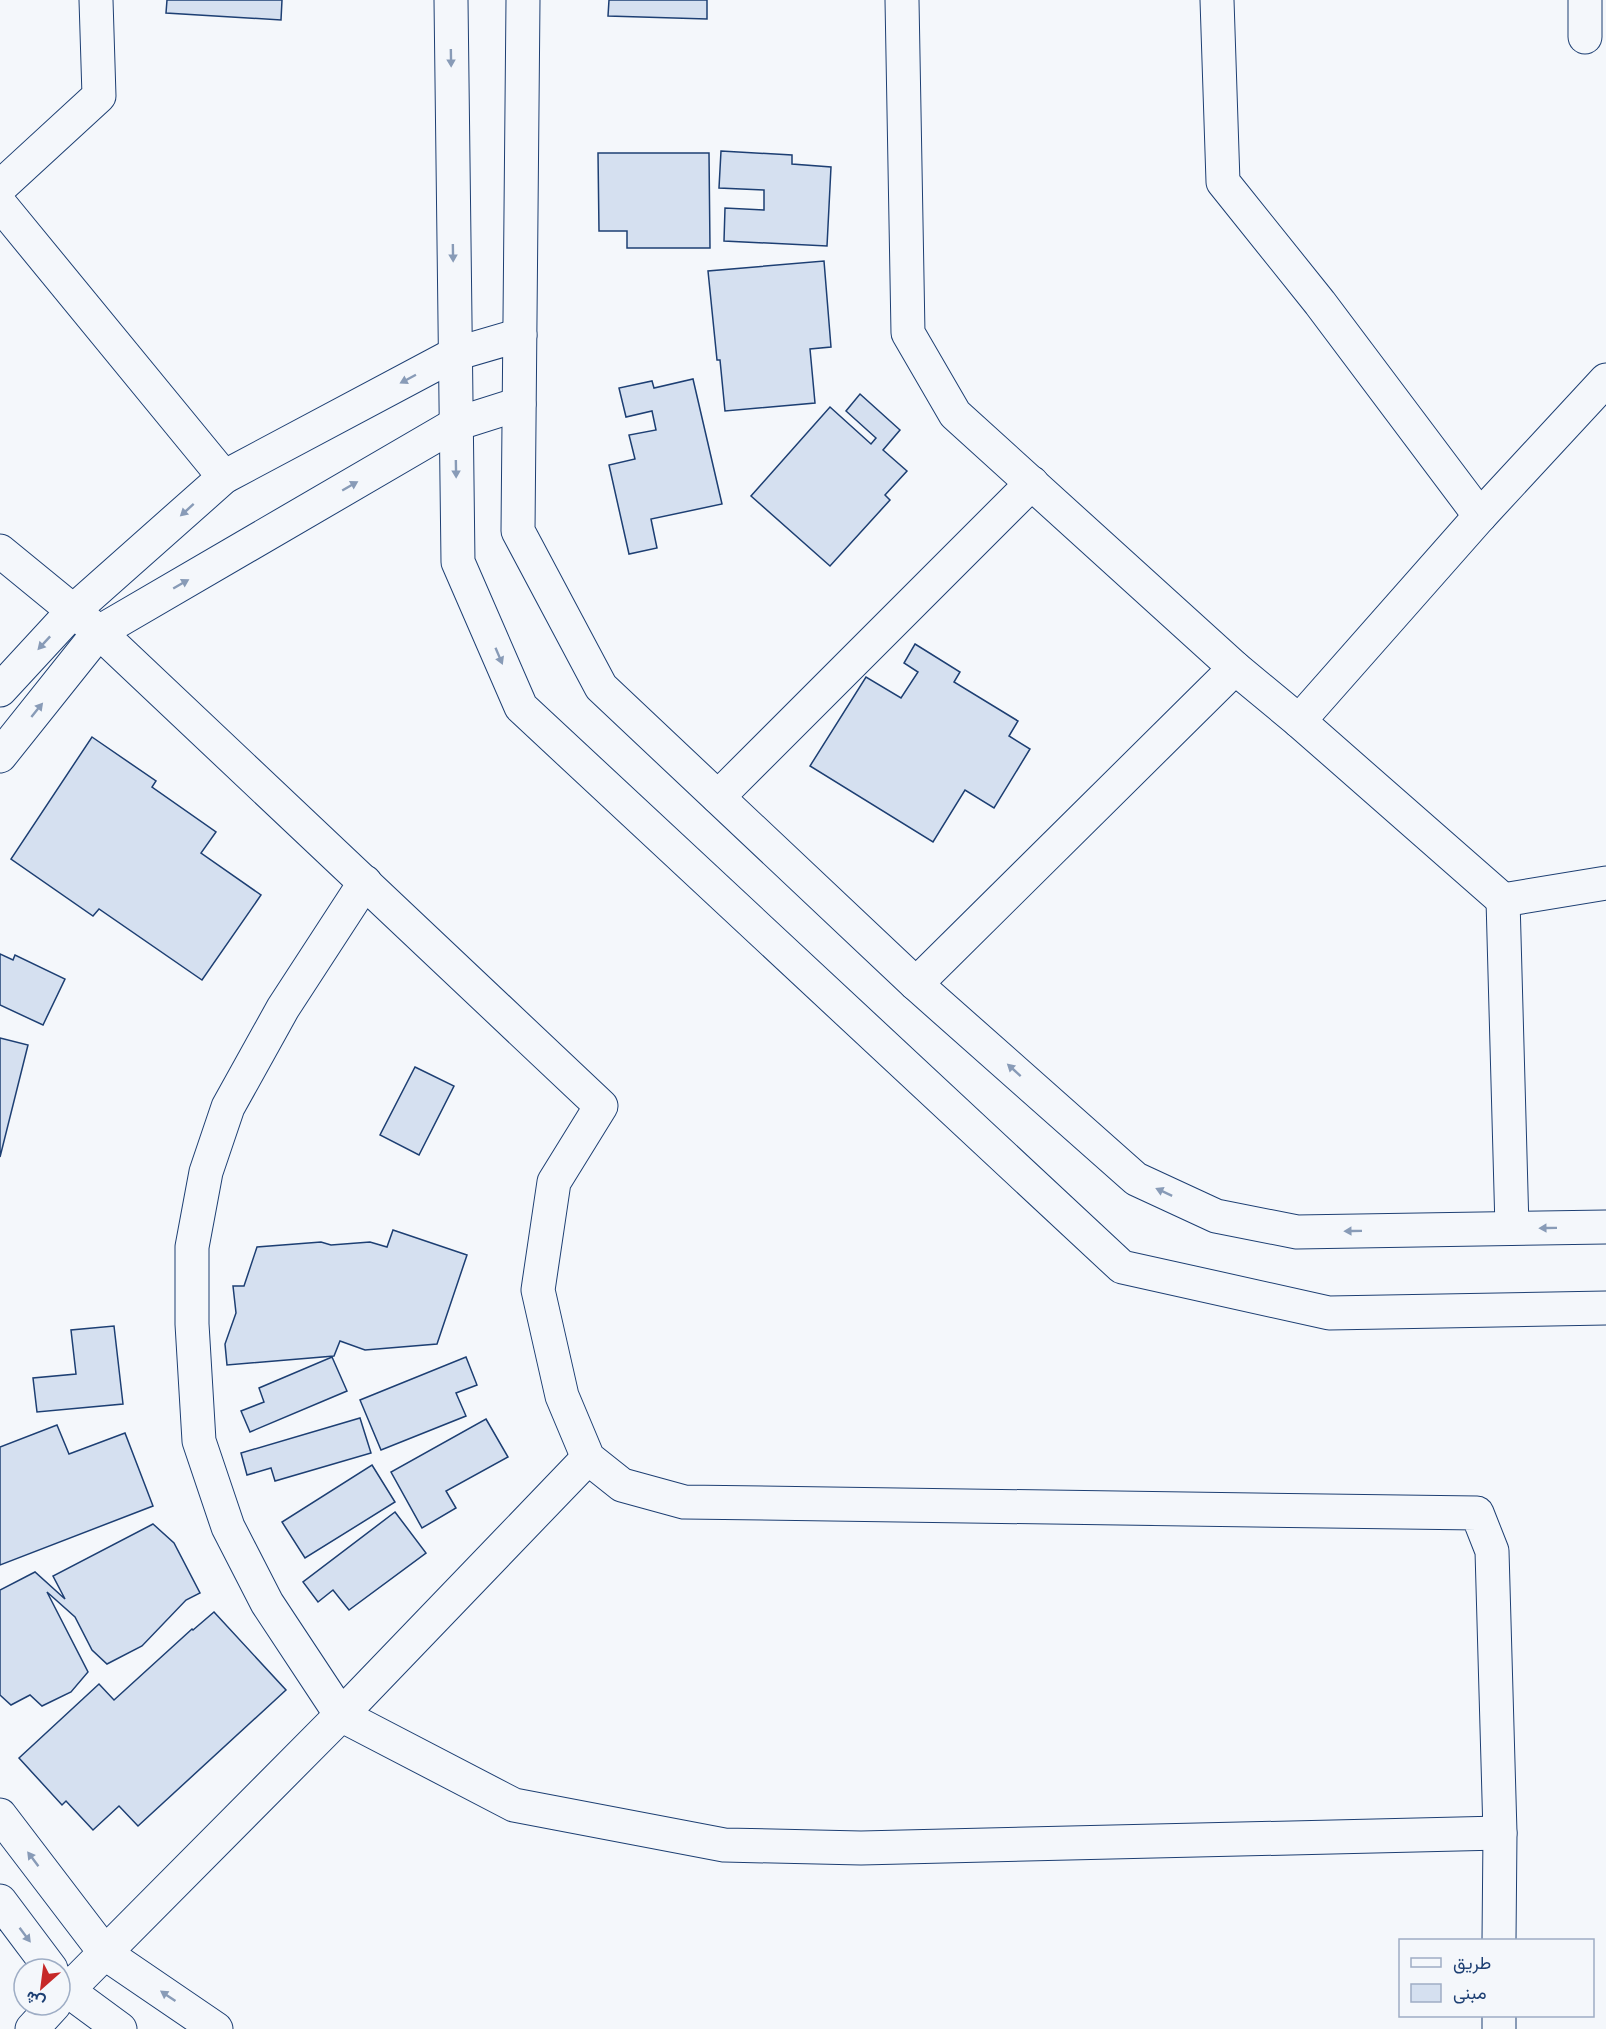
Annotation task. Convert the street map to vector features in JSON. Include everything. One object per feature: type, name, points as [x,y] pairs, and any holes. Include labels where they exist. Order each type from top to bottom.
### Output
[{"type":"street","points":[[0,187],[99,96],[96,0]]},
{"type":"street","points":[[451,0],[458,562],[521,707],[1122,1267],[1329,1313],[1606,1308]]},
{"type":"street","points":[[523,0],[518,531],[601,687],[916,984],[1136,1179],[1216,1216],[1297,1232],[1606,1227]]},
{"type":"street","points":[[902,0],[908,333],[955,414],[1235,668],[1299,721],[1503,900],[1512,1228]]},
{"type":"street","points":[[1217,0],[1222,182],[1320,303],[1480,516]]},
{"type":"street","points":[[1585,0],[1585,37]]},
{"type":"street","points":[[0,204],[224,477]]},
{"type":"street","points":[[0,690],[73,611],[224,477],[455,354],[520,335]]},
{"type":"street","points":[[1299,721],[1480,516],[1606,380]]},
{"type":"street","points":[[0,756],[99,632],[456,424],[519,404]]},
{"type":"street","points":[[718,797],[1032,483]]},
{"type":"street","points":[[0,551],[99,632],[602,1106],[554,1182],[538,1290],[562,1396],[588,1458],[622,1485],[684,1502],[1477,1513],[1492,1551],[1500,1833],[1499,1939]]},
{"type":"street","points":[[916,984],[1235,668]]},
{"type":"street","points":[[364,882],[283,1008],[228,1107],[207,1173],[192,1247],[192,1324],[199,1441],[228,1527],[267,1603],[341,1715],[514,1805],[724,1845],[861,1848],[1500,1833]]},
{"type":"street","points":[[1503,900],[1606,884]]},
{"type":"street","points":[[72,1979],[106,1954],[341,1715],[588,1458]]},
{"type":"street","points":[[0,1815],[106,1954],[216,2029]]},
{"type":"street","points":[[0,1901],[37,1957]]},
{"type":"street","points":[[72,1998],[120,2029]]},
{"type":"building","points":[[167,0],[282,0],[281,20],[166,13]]},
{"type":"building","points":[[609,0],[707,0],[707,19],[608,16]]},
{"type":"building","points":[[721,151],[792,155],[792,164],[831,167],[827,246],[724,241],[725,208],[764,210],[764,190],[719,188]]},
{"type":"building","points":[[598,153],[709,153],[710,248],[627,248],[627,231],[599,231]]},
{"type":"building","points":[[824,261],[831,347],[810,349],[815,403],[725,411],[708,271]]},
{"type":"building","points":[[693,379],[722,504],[651,519],[657,548],[629,554],[609,465],[635,459],[629,435],[656,430],[652,411],[626,417],[619,388],[652,381],[654,388]]},
{"type":"building","points":[[860,394],[900,430],[883,450],[907,471],[885,495],[890,500],[830,566],[751,496],[830,407],[871,444],[876,438],[846,411]]},
{"type":"building","points":[[915,644],[960,672],[954,682],[1018,721],[1009,736],[1030,749],[994,808],[965,790],[933,842],[810,766],[866,677],[901,698],[918,672],[904,663]]},
{"type":"building","points":[[92,737],[156,781],[152,787],[216,832],[201,853],[261,895],[202,980],[99,909],[93,916],[11,859]]},
{"type":"building","points":[[0,954],[13,960],[15,955],[65,979],[43,1025],[0,1005]]},
{"type":"building","points":[[0,1038],[28,1045],[0,1157]]},
{"type":"building","points":[[415,1067],[454,1086],[419,1155],[380,1135]]},
{"type":"building","points":[[393,1230],[467,1255],[437,1344],[365,1350],[340,1341],[334,1356],[227,1365],[225,1344],[236,1313],[233,1286],[244,1286],[257,1247],[321,1242],[331,1245],[370,1242],[387,1247]]},
{"type":"building","points":[[114,1326],[123,1404],[37,1412],[33,1378],[76,1374],[71,1330]]},
{"type":"building","points":[[332,1357],[347,1391],[250,1432],[241,1411],[264,1402],[259,1388]]},
{"type":"building","points":[[466,1357],[477,1385],[456,1393],[466,1416],[381,1450],[360,1400]]},
{"type":"building","points":[[360,1418],[371,1453],[275,1481],[271,1468],[247,1475],[241,1453]]},
{"type":"building","points":[[486,1419],[508,1457],[446,1491],[456,1508],[422,1528],[391,1472]]},
{"type":"building","points":[[57,1425],[69,1454],[125,1433],[153,1506],[0,1565],[0,1447]]},
{"type":"building","points":[[372,1465],[395,1502],[305,1558],[282,1522]]},
{"type":"building","points":[[395,1512],[426,1553],[349,1610],[333,1590],[318,1602],[303,1582]]},
{"type":"building","points":[[153,1524],[174,1543],[200,1593],[186,1600],[142,1646],[107,1664],[92,1650],[75,1617],[47,1592],[88,1672],[71,1692],[42,1706],[30,1695],[11,1705],[0,1695],[0,1590],[35,1572],[65,1599],[53,1576]]},
{"type":"building","points":[[214,1612],[286,1690],[138,1826],[119,1806],[93,1830],[66,1801],[62,1805],[19,1758],[99,1684],[114,1700]]}]
